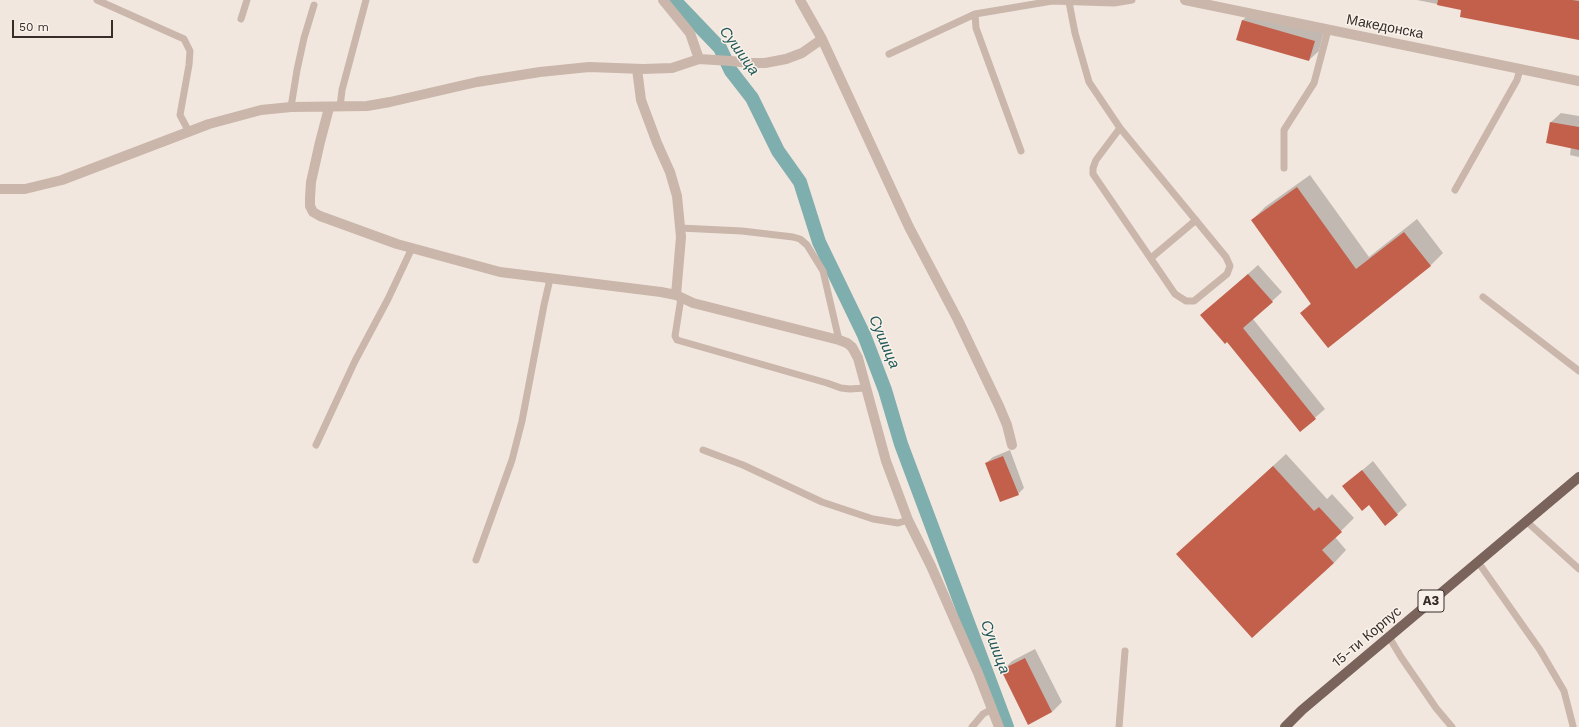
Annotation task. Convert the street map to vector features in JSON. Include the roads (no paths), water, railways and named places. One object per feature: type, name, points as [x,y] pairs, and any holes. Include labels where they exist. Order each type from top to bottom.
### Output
[{"type":"main road","name":"15-ти Корпус","points":[[1285,727],[1302,710],[1579,477]]},
{"type":"street","points":[[663,0],[690,33],[699,59]]},
{"type":"street","points":[[800,0],[822,39],[909,227],[958,320],[999,406],[1007,425],[1012,445]]},
{"type":"street","name":"Македонска","points":[[1185,0],[1227,4],[1328,30],[1579,81]]},
{"type":"street","points":[[0,189],[25,189],[62,180],[209,124],[261,110],[291,107],[329,108],[367,106],[477,82],[540,72],[589,67],[637,69],[672,68],[699,59],[754,63],[786,59],[802,53],[822,39]]},
{"type":"street","points":[[637,69],[641,100],[657,143],[670,172],[677,196],[680,228],[678,296]]},
{"type":"street","points":[[329,108],[320,142],[310,198],[310,206],[313,212],[326,219],[412,248],[500,272],[550,279],[606,284],[678,296],[693,303],[847,343],[856,352],[886,461],[908,520],[931,566],[999,727]]},
{"type":"lane","points":[[97,0],[184,39],[190,51],[180,115],[189,132]]},
{"type":"lane","points":[[241,19],[247,0]]},
{"type":"lane","points":[[340,107],[342,90],[366,0]]},
{"type":"lane","points":[[889,54],[975,14],[1052,1],[1114,3],[1130,2],[1132,0]]},
{"type":"lane","points":[[1069,2],[1075,33],[1089,82],[1120,128],[1226,257],[1230,266],[1227,274],[1194,301],[1186,301],[1176,294],[1093,174],[1093,168],[1096,160],[1120,128]]},
{"type":"lane","points":[[291,107],[304,38],[314,5]]},
{"type":"lane","points":[[975,14],[976,28],[1021,151]]},
{"type":"lane","points":[[1284,168],[1284,130],[1314,83],[1328,30]]},
{"type":"lane","points":[[1455,190],[1517,80],[1520,69]]},
{"type":"lane","points":[[1151,258],[1196,220]]},
{"type":"lane","points":[[680,228],[742,231],[800,239],[806,244],[823,271],[839,340]]},
{"type":"lane","points":[[316,445],[355,361],[388,299],[412,248]]},
{"type":"lane","points":[[476,560],[506,478],[521,428],[550,279]]},
{"type":"lane","points":[[678,296],[674,336],[677,340],[841,388],[865,388]]},
{"type":"lane","points":[[1483,297],[1579,371]]},
{"type":"lane","points":[[703,450],[743,465],[822,502],[873,519],[898,522],[908,520]]},
{"type":"lane","points":[[1526,521],[1579,569]]},
{"type":"lane","points":[[1478,562],[1540,650],[1564,691],[1573,726]]},
{"type":"lane","points":[[1389,637],[1400,657],[1436,708],[1452,727]]},
{"type":"lane","points":[[1119,727],[1125,651]]},
{"type":"lane","points":[[972,727],[983,714],[992,709]]},
{"type":"waterway","name":"Сушица","points":[[674,0],[720,48],[731,71],[752,98],[778,151],[800,182],[819,242],[864,335],[885,390],[901,444],[1007,727]]}]
